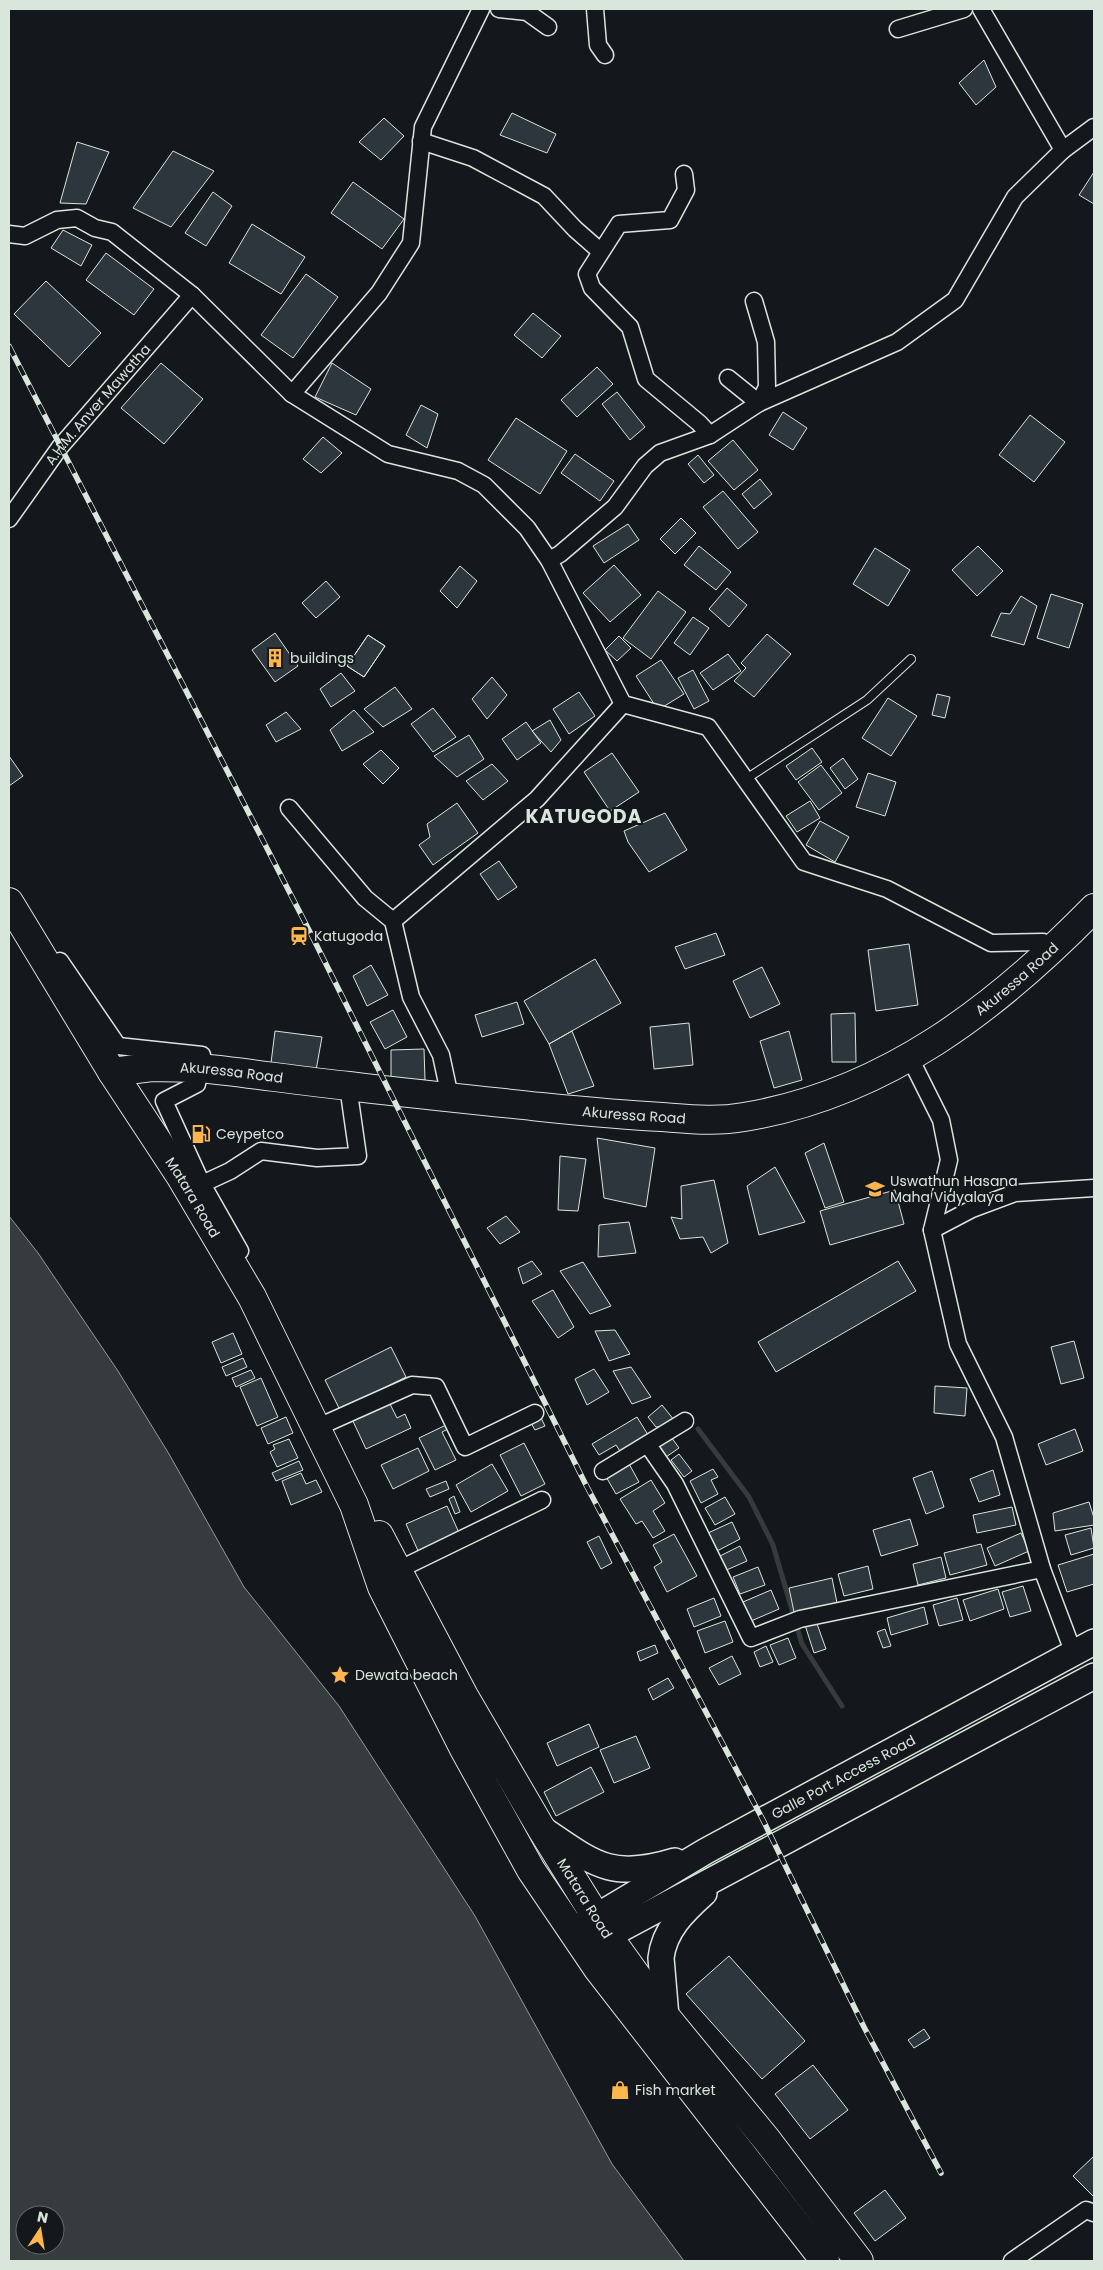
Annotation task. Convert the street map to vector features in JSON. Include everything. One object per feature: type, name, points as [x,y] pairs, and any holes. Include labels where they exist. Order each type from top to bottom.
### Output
[{"type":"highway","name":"Matara Road","points":[[9,902],[112,1072],[181,1177],[252,1297],[354,1505],[382,1587],[464,1749],[531,1870],[666,2017],[767,2140],[860,2261]]},
{"type":"highway","name":"Akuressa Road","points":[[112,1072],[152,1067],[200,1068],[611,1114],[720,1120],[742,1118],[778,1110],[842,1090],[910,1058],[992,1002],[1054,949],[1094,908]]},
{"type":"highway","name":"Matara Road","points":[[354,1505],[381,1537],[464,1696],[541,1828],[590,1933],[598,1969],[825,2261]]},
{"type":"main road","name":"Galle Port Access Road","points":[[590,1933],[706,1851],[1084,1648]]},
{"type":"main road","name":"Galle Port Access Road","points":[[590,1933],[730,1870],[1094,1676]]},
{"type":"main road","points":[[541,1828],[574,1850],[605,1867],[620,1871],[653,1868],[706,1851]]},
{"type":"main road","points":[[666,2017],[661,1958],[665,1939],[684,1910],[730,1870]]},
{"type":"street","points":[[292,394],[379,293],[411,244],[423,127],[481,9]]},
{"type":"street","points":[[499,9],[527,12],[548,27]]},
{"type":"street","points":[[595,9],[598,45],[605,54]]},
{"type":"street","points":[[898,29],[964,9]]},
{"type":"street","points":[[981,9],[1064,150]]},
{"type":"street","points":[[548,560],[560,554],[615,507],[644,466],[660,453],[710,435],[759,403],[897,342],[955,300],[1015,197],[1064,150],[1094,128]]},
{"type":"street","points":[[421,141],[473,158],[544,196],[575,229],[600,251]]},
{"type":"street","points":[[684,174],[686,190],[670,220],[619,224],[587,274],[592,288],[630,327],[646,378],[699,423],[710,435]]},
{"type":"street","points":[[9,234],[25,236],[57,220],[77,218],[94,228],[112,232],[192,295],[292,394],[388,454],[458,471],[484,484],[527,528],[548,560],[622,704],[708,727],[804,862],[887,889],[991,943],[1043,942],[1054,949]]},
{"type":"street","name":"A.H.M. Anver Mawatha","points":[[9,519],[60,447],[192,295]]},
{"type":"street","points":[[754,301],[766,342],[767,387],[759,403]]},
{"type":"street","points":[[728,378],[759,403]]},
{"type":"street","points":[[393,921],[537,800],[622,704]]},
{"type":"street","points":[[289,808],[365,898],[393,921],[412,997],[440,1055],[450,1097]]},
{"type":"street","points":[[9,896],[15,897],[118,1046],[202,1055],[197,1084],[164,1101],[202,1184],[262,1289],[316,1428],[412,1385],[436,1387],[465,1447],[535,1413]]},
{"type":"street","points":[[910,1058],[940,1120],[949,1160],[932,1230],[958,1344],[1004,1437],[1042,1569],[1084,1648]]},
{"type":"street","points":[[202,1184],[230,1171],[261,1152],[317,1158],[358,1156],[348,1086]]},
{"type":"street","points":[[932,1230],[972,1208],[1015,1192],[1094,1188]]},
{"type":"street","points":[[603,1472],[685,1421]]},
{"type":"street","points":[[648,1445],[675,1484],[751,1638],[800,1620],[1042,1569]]},
{"type":"street","points":[[398,1570],[542,1500]]},
{"type":"street","points":[[1012,2261],[1086,2210],[1094,2213]]},
{"type":"lane","points":[[746,778],[867,700],[911,659]]},
{"type":"shaded area","points":[[9,1216],[38,1253],[118,1371],[169,1454],[244,1587],[339,1706],[475,1916],[612,2164],[684,2261],[9,2261]]},
{"type":"building","points":[[984,60],[996,87],[976,105],[959,83]]},
{"type":"building","points":[[512,113],[556,134],[547,153],[500,135]]},
{"type":"building","points":[[384,118],[404,136],[381,160],[359,142]]},
{"type":"building","points":[[77,142],[109,152],[86,204],[60,203]]},
{"type":"building","points":[[173,151],[214,171],[171,227],[133,208]]},
{"type":"building","points":[[1094,172],[1094,204],[1079,195]]},
{"type":"building","points":[[353,182],[404,219],[382,249],[331,213]]},
{"type":"building","points":[[213,192],[232,206],[206,246],[185,233]]},
{"type":"building","points":[[252,224],[305,257],[281,294],[229,263]]},
{"type":"building","points":[[63,230],[92,245],[81,266],[51,248]]},
{"type":"building","points":[[106,253],[154,289],[134,315],[86,280]]},
{"type":"building","points":[[306,274],[338,297],[293,358],[261,335]]},
{"type":"building","points":[[46,281],[101,333],[69,367],[14,314]]},
{"type":"building","points":[[533,313],[561,336],[542,358],[514,335]]},
{"type":"building","points":[[161,363],[203,399],[164,444],[121,408]]},
{"type":"building","points":[[332,363],[371,389],[356,415],[315,397]]},
{"type":"building","points":[[597,367],[613,384],[577,417],[561,400]]},
{"type":"building","points":[[617,392],[645,427],[630,440],[602,404]]},
{"type":"building","points":[[421,405],[438,414],[427,448],[406,435]]},
{"type":"building","points":[[783,412],[807,428],[793,450],[769,435]]},
{"type":"building","points":[[1030,415],[1065,442],[1034,482],[999,455]]},
{"type":"building","points":[[516,418],[567,451],[540,494],[488,460]]},
{"type":"building","points":[[323,437],[342,453],[321,473],[303,459]]},
{"type":"building","points":[[733,440],[758,470],[734,490],[708,461]]},
{"type":"building","points":[[575,454],[614,481],[600,501],[561,473]]},
{"type":"building","points":[[698,455],[714,475],[704,483],[688,464]]},
{"type":"building","points":[[760,479],[772,494],[754,509],[742,494]]},
{"type":"building","points":[[723,491],[758,532],[738,549],[703,507]]},
{"type":"building","points":[[681,518],[696,533],[675,554],[660,539]]},
{"type":"building","points":[[628,524],[639,540],[604,563],[593,546]]},
{"type":"building","points":[[699,546],[731,572],[716,590],[684,565]]},
{"type":"building","points":[[978,546],[1003,571],[977,596],[952,570]]},
{"type":"building","points":[[875,548],[910,570],[888,606],[853,584]]},
{"type":"building","points":[[614,565],[641,595],[610,622],[583,593]]},
{"type":"building","points":[[460,566],[477,581],[457,608],[440,591]]},
{"type":"building","points":[[326,581],[340,597],[316,618],[302,603]]},
{"type":"building","points":[[727,588],[747,605],[729,627],[709,609]]},
{"type":"building","points":[[658,591],[686,612],[651,659],[623,638]]},
{"type":"building","points":[[1051,594],[1083,604],[1069,648],[1037,638]]},
{"type":"building","points":[[1021,596],[1037,606],[1024,645],[991,636],[1001,613],[1010,614]]},
{"type":"building","points":[[693,617],[709,628],[690,655],[674,643]]},
{"type":"building","name":"buildings","points":[[275,633],[298,666],[275,682],[252,650]]},
{"type":"building","points":[[767,634],[791,654],[754,697],[734,681],[746,668],[741,663]]},
{"type":"building","points":[[368,635],[385,646],[364,677],[347,666]]},
{"type":"building","points":[[368,635],[385,646],[364,677],[347,666]]},
{"type":"building","points":[[619,636],[631,648],[617,661],[605,650]]},
{"type":"building","points":[[728,654],[741,671],[713,690],[700,673]]},
{"type":"building","points":[[661,660],[684,694],[658,710],[636,676]]},
{"type":"building","points":[[693,670],[709,701],[694,709],[678,678]]},
{"type":"building","points":[[341,673],[355,691],[331,707],[320,689]]},
{"type":"building","points":[[492,677],[507,695],[487,719],[472,699]]},
{"type":"building","points":[[395,687],[412,709],[383,727],[364,709]]},
{"type":"building","points":[[579,692],[595,716],[569,734],[553,709]]},
{"type":"building","points":[[937,694],[950,697],[945,718],[932,715]]},
{"type":"building","points":[[888,698],[917,716],[891,756],[862,738]]},
{"type":"building","points":[[433,708],[456,737],[433,752],[411,724]]},
{"type":"building","points":[[354,710],[374,732],[342,751],[330,730]]},
{"type":"building","points":[[286,712],[301,729],[276,742],[266,725]]},
{"type":"building","points":[[550,720],[561,740],[551,752],[532,731]]},
{"type":"building","points":[[526,722],[541,743],[517,760],[502,739]]},
{"type":"building","points":[[469,735],[484,759],[457,777],[434,756]]},
{"type":"building","points":[[812,748],[822,762],[796,780],[786,766]]},
{"type":"building","points":[[381,750],[399,768],[383,784],[363,764]]},
{"type":"building","points":[[612,753],[639,792],[610,811],[584,772]]},
{"type":"building","points":[[9,756],[23,776],[9,786]]},
{"type":"building","points":[[843,758],[858,779],[845,789],[830,768]]},
{"type":"building","points":[[492,764],[508,781],[483,800],[466,781]]},
{"type":"building","points":[[821,765],[842,793],[819,810],[798,782]]},
{"type":"building","points":[[868,773],[896,782],[885,816],[856,807]]},
{"type":"building","points":[[810,801],[820,818],[797,832],[786,816]]},
{"type":"building","points":[[457,803],[478,833],[433,865],[419,845],[430,837],[427,824]]},
{"type":"building","points":[[665,813],[687,850],[649,872],[628,842],[624,831]]},
{"type":"building","points":[[820,821],[849,837],[835,862],[806,845]]},
{"type":"building","points":[[499,861],[517,887],[498,900],[480,874]]},
{"type":"building","points":[[716,933],[725,955],[685,969],[675,947]]},
{"type":"building","points":[[909,944],[918,1005],[876,1011],[868,950]]},
{"type":"building","points":[[595,959],[621,1003],[549,1044],[524,1001]]},
{"type":"building","points":[[371,965],[388,995],[367,1006],[353,976]]},
{"type":"building","points":[[762,967],[780,1004],[750,1018],[733,981]]},
{"type":"building","points":[[517,1002],[524,1024],[482,1037],[475,1015]]},
{"type":"building","points":[[393,1010],[407,1037],[385,1049],[370,1022]]},
{"type":"building","points":[[855,1013],[856,1062],[832,1062],[831,1014]]},
{"type":"building","points":[[689,1023],[693,1065],[654,1069],[650,1027]]},
{"type":"building","points":[[275,1031],[322,1037],[315,1076],[271,1063]]},
{"type":"building","points":[[572,1031],[594,1086],[568,1094],[549,1044]]},
{"type":"building","points":[[789,1031],[802,1080],[774,1088],[760,1041]]},
{"type":"building","points":[[424,1049],[425,1080],[391,1081],[391,1050]]},
{"type":"building","points":[[597,1138],[655,1148],[646,1207],[604,1198]]},
{"type":"building","points":[[824,1143],[844,1202],[825,1208],[805,1153]]},
{"type":"building","points":[[560,1156],[586,1159],[578,1211],[558,1210]]},
{"type":"building","points":[[775,1167],[805,1222],[759,1235],[747,1186]]},
{"type":"building","points":[[714,1180],[728,1243],[711,1253],[703,1237],[680,1239],[671,1217],[682,1219],[681,1186]]},
{"type":"building","points":[[895,1190],[904,1224],[830,1245],[820,1211]]},
{"type":"building","points":[[506,1216],[520,1232],[500,1244],[487,1228]]},
{"type":"building","points":[[629,1222],[636,1253],[598,1257],[599,1225]]},
{"type":"building","points":[[532,1261],[542,1274],[523,1284],[518,1268]]},
{"type":"building","points":[[898,1261],[916,1291],[776,1372],[758,1342]]},
{"type":"building","points":[[583,1262],[611,1306],[590,1314],[560,1271]]},
{"type":"building","points":[[553,1290],[574,1327],[558,1338],[532,1301]]},
{"type":"building","points":[[615,1330],[630,1354],[609,1361],[595,1331]]},
{"type":"building","points":[[233,1333],[242,1354],[221,1363],[212,1342]]},
{"type":"building","points":[[1074,1341],[1084,1378],[1061,1384],[1051,1347]]},
{"type":"building","points":[[391,1347],[406,1377],[340,1410],[325,1380]]},
{"type":"building","points":[[243,1358],[247,1367],[226,1376],[222,1367]]},
{"type":"building","points":[[631,1367],[651,1397],[632,1404],[613,1371]]},
{"type":"building","points":[[594,1369],[609,1392],[587,1405],[575,1379]]},
{"type":"building","points":[[251,1370],[255,1378],[236,1387],[232,1378]]},
{"type":"building","points":[[261,1378],[278,1417],[257,1426],[240,1387]]},
{"type":"building","points":[[935,1386],[967,1388],[965,1416],[934,1413]]},
{"type":"building","points":[[388,1400],[397,1418],[405,1414],[411,1428],[366,1449],[351,1417]]},
{"type":"building","points":[[662,1405],[678,1425],[656,1427],[648,1417]]},
{"type":"building","points":[[286,1417],[293,1433],[268,1444],[261,1428]]},
{"type":"building","points":[[637,1417],[650,1438],[622,1454],[616,1445],[599,1455],[592,1444]]},
{"type":"building","points":[[541,1418],[545,1426],[535,1430],[531,1423]]},
{"type":"building","points":[[446,1425],[448,1429],[442,1432],[456,1460],[435,1470],[419,1438]]},
{"type":"building","points":[[1075,1429],[1083,1451],[1046,1465],[1038,1444]]},
{"type":"building","points":[[669,1434],[679,1448],[666,1457],[656,1443]]},
{"type":"building","points":[[289,1439],[298,1458],[277,1467],[270,1452],[275,1449],[273,1445]]},
{"type":"building","points":[[524,1443],[545,1484],[521,1496],[500,1455]]},
{"type":"building","points":[[418,1448],[429,1471],[393,1489],[381,1465]]},
{"type":"building","points":[[679,1454],[692,1471],[684,1477],[671,1460]]},
{"type":"building","points":[[299,1461],[303,1470],[276,1481],[272,1473]]},
{"type":"building","points":[[628,1462],[639,1482],[616,1494],[605,1475]]},
{"type":"building","points":[[492,1464],[508,1491],[471,1512],[456,1485]]},
{"type":"building","points":[[713,1469],[718,1477],[711,1480],[718,1494],[701,1503],[690,1481]]},
{"type":"building","points":[[993,1470],[1000,1495],[979,1502],[970,1479]]},
{"type":"building","points":[[932,1471],[944,1507],[926,1514],[913,1478]]},
{"type":"building","points":[[301,1473],[306,1484],[316,1480],[322,1492],[291,1505],[282,1481]]},
{"type":"building","points":[[651,1480],[665,1503],[653,1511],[665,1531],[653,1538],[642,1521],[636,1524],[620,1499]]},
{"type":"building","points":[[446,1481],[449,1489],[430,1497],[426,1489]]},
{"type":"building","points":[[454,1496],[460,1512],[455,1514],[449,1499]]},
{"type":"building","points":[[725,1497],[735,1514],[715,1525],[705,1508]]},
{"type":"building","points":[[1089,1502],[1094,1525],[1055,1531],[1053,1513]]},
{"type":"building","points":[[447,1506],[460,1535],[419,1553],[406,1524]]},
{"type":"building","points":[[1012,1507],[1016,1525],[977,1533],[973,1515]]},
{"type":"building","points":[[910,1519],[918,1545],[881,1556],[873,1530]]},
{"type":"building","points":[[732,1522],[740,1539],[717,1551],[708,1533]]},
{"type":"building","points":[[1091,1528],[1094,1548],[1071,1555],[1065,1535]]},
{"type":"building","points":[[1021,1533],[1029,1551],[995,1566],[987,1548]]},
{"type":"building","points":[[674,1534],[697,1576],[667,1592],[654,1567],[662,1562],[653,1545]]},
{"type":"building","points":[[599,1536],[612,1563],[601,1569],[587,1542]]},
{"type":"building","points":[[981,1544],[987,1565],[950,1575],[944,1553]]},
{"type":"building","points":[[740,1546],[747,1561],[722,1572],[716,1558]]},
{"type":"building","points":[[1094,1554],[1094,1584],[1067,1592],[1058,1565]]},
{"type":"building","points":[[941,1557],[946,1578],[918,1585],[913,1564]]},
{"type":"building","points":[[868,1566],[873,1589],[844,1596],[838,1574]]},
{"type":"building","points":[[758,1567],[765,1585],[740,1594],[733,1577]]},
{"type":"building","points":[[832,1578],[837,1603],[794,1612],[789,1588]]},
{"type":"building","points":[[1023,1586],[1031,1611],[1010,1617],[1002,1592]]},
{"type":"building","points":[[998,1589],[1004,1609],[970,1621],[963,1600]]},
{"type":"building","points":[[771,1590],[779,1609],[751,1621],[743,1602]]},
{"type":"building","points":[[714,1598],[721,1616],[694,1627],[687,1609]]},
{"type":"building","points":[[957,1598],[963,1620],[939,1626],[933,1605]]},
{"type":"building","points":[[924,1607],[928,1624],[891,1635],[887,1618]]},
{"type":"building","points":[[725,1621],[733,1642],[705,1653],[697,1631]]},
{"type":"building","points":[[816,1621],[826,1649],[814,1653],[805,1625]]},
{"type":"building","points":[[885,1629],[891,1646],[883,1648],[877,1632]]},
{"type":"building","points":[[788,1638],[796,1658],[779,1665],[770,1645]]},
{"type":"building","points":[[655,1645],[658,1653],[640,1661],[637,1652]]},
{"type":"building","points":[[766,1646],[773,1662],[760,1667],[754,1652]]},
{"type":"building","points":[[732,1656],[741,1674],[719,1685],[709,1668]]},
{"type":"building","points":[[668,1678],[674,1688],[653,1700],[648,1689]]},
{"type":"building","points":[[589,1724],[599,1747],[557,1766],[547,1743]]},
{"type":"building","points":[[636,1736],[650,1768],[614,1783],[600,1750]]},
{"type":"building","points":[[591,1767],[604,1792],[556,1816],[544,1792]]},
{"type":"building","points":[[729,1956],[805,2041],[762,2079],[686,1994]]},
{"type":"building","points":[[924,2029],[930,2038],[914,2048],[908,2040]]},
{"type":"building","points":[[813,2065],[848,2110],[810,2139],[775,2094]]},
{"type":"building","points":[[1094,2156],[1094,2197],[1073,2176]]},
{"type":"building","points":[[885,2190],[906,2218],[875,2241],[854,2213]]},
{"type":"waterway","points":[[698,1429],[749,1497],[773,1545],[802,1644],[842,1706]]},
{"type":"railway","points":[[9,346],[312,936],[585,1483],[763,1820],[864,2027],[941,2173]]},
{"type":"place","name":"buildings","points":[[275,658]]},
{"type":"place","name":"Katugoda","points":[[299,936]]},
{"type":"place","name":"Ceypetco","points":[[201,1134]]},
{"type":"place","name":"Uswathun Hasana Maha Vidyalaya","points":[[875,1189]]},
{"type":"place","name":"Dewata beach","points":[[340,1675]]},
{"type":"place","name":"Fish market","points":[[620,2090]]},
{"type":"district","name":"KATUGODA","points":[[584,816]]}]
